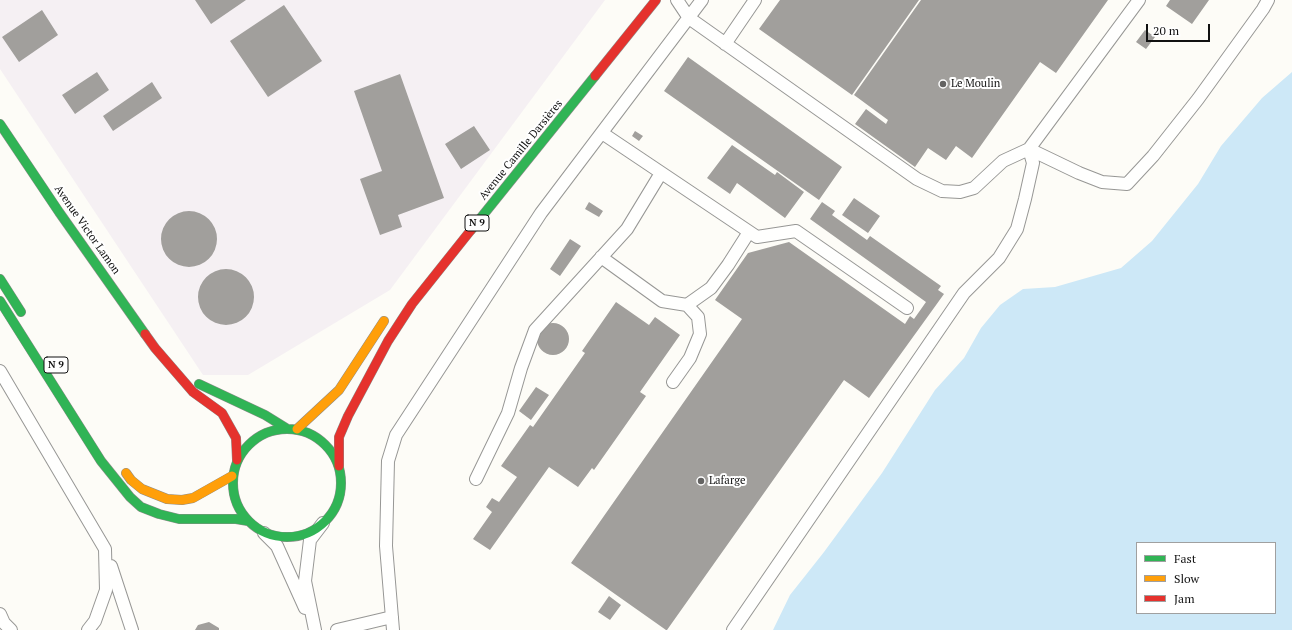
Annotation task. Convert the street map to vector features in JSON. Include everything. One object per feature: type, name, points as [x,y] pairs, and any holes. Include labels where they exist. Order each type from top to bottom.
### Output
[{"type":"main road","name":"Avenue Camille Darsières","points":[[339,466],[339,437],[348,416],[388,341],[412,304],[656,0]]},
{"type":"main road","name":"Avenue Victor Lamon","points":[[0,124],[59,212],[155,348],[193,392],[222,413],[236,438],[238,460]]},
{"type":"main road","points":[[0,279],[25,317]]},
{"type":"main road","name":"N 9","points":[[0,301],[101,461],[130,497],[141,507],[159,514],[179,519],[236,519],[248,521]]},
{"type":"main road","points":[[297,429],[339,390],[389,314]]},
{"type":"main road","name":"Avenue Victor Lamon","points":[[155,348],[200,386],[266,415],[286,428]]},
{"type":"main road","points":[[286,428],[297,429],[311,434],[323,442],[333,453],[339,466],[341,482],[339,497],[333,512],[323,524],[310,532],[295,537],[279,537],[264,533],[255,528],[248,521],[240,512],[235,501],[232,489],[232,476],[238,460],[246,447],[257,437],[271,431],[286,428]]},
{"type":"main road","points":[[119,463],[131,480],[142,489],[167,499],[182,500],[194,498],[232,476]]},
{"type":"lane","points":[[678,0],[689,18],[917,179],[942,190],[960,192],[974,188],[1003,161],[1029,149],[1139,0]]},
{"type":"lane","points":[[393,630],[386,546],[388,461],[396,435],[540,213],[702,0]]},
{"type":"lane","points":[[725,44],[755,0]]},
{"type":"lane","points":[[1029,149],[1079,173],[1102,182],[1127,184],[1153,156],[1198,99],[1268,0]]},
{"type":"lane","points":[[602,133],[757,237],[796,231],[907,308]]},
{"type":"lane","points":[[733,630],[964,293],[998,258],[1016,229],[1025,199],[1033,163],[1029,149]]},
{"type":"lane","points":[[476,479],[508,413],[521,368],[535,330],[627,229],[661,173]]},
{"type":"lane","points":[[687,305],[711,288],[749,232]]},
{"type":"lane","points":[[601,257],[662,301],[687,305],[698,317],[700,334],[690,358],[673,382]]},
{"type":"lane","points":[[0,371],[105,549],[132,630]]},
{"type":"lane","points":[[314,630],[305,581],[310,540],[323,524]]},
{"type":"lane","points":[[264,533],[277,546],[314,630]]},
{"type":"lane","points":[[88,630],[95,620],[106,590],[105,549]]},
{"type":"lane","points":[[0,614],[4,623],[11,630]]},
{"type":"lane","points":[[337,630],[392,617]]},
{"type":"shaded area","points":[[0,0],[605,0],[390,290],[248,375],[203,375],[0,69]]},
{"type":"water","points":[[1292,72],[1292,630],[773,630],[790,595],[824,552],[882,473],[935,390],[964,358],[981,328],[1000,305],[1023,289],[1055,287],[1121,268],[1152,241],[1198,184],[1221,146],[1262,98]]},
{"type":"building","points":[[195,0],[246,0],[211,24]]},
{"type":"building","points":[[780,0],[919,0],[852,95],[759,29]]},
{"type":"building","name":"Le Moulin","points":[[921,0],[1108,0],[1056,73],[1040,62],[972,158],[956,146],[946,160],[928,148],[915,167],[855,124],[866,109],[886,124],[888,120],[854,95]]},
{"type":"building","points":[[1170,0],[1209,0],[1192,24],[1166,6]]},
{"type":"building","points":[[284,5],[322,61],[268,97],[230,41]]},
{"type":"building","points":[[42,10],[58,35],[19,62],[2,37]]},
{"type":"building","points":[[1145,30],[1155,37],[1146,49],[1136,42]]},
{"type":"building","points":[[688,57],[842,167],[819,200],[664,91]]},
{"type":"building","points":[[97,72],[109,90],[75,114],[62,95]]},
{"type":"building","points":[[400,74],[444,198],[398,215],[402,227],[380,235],[360,179],[382,171],[354,91]]},
{"type":"building","points":[[152,82],[162,98],[113,131],[103,116]]},
{"type":"building","points":[[474,126],[490,150],[461,169],[445,144]]},
{"type":"building","points":[[635,131],[643,136],[639,141],[632,136]]},
{"type":"building","points":[[732,145],[775,175],[777,172],[804,192],[785,218],[737,183],[730,194],[707,178]]},
{"type":"building","points":[[854,198],[880,216],[868,233],[842,215]]},
{"type":"building","points":[[589,202],[603,211],[599,217],[585,209]]},
{"type":"building","name":"Lafarge","points":[[822,202],[835,211],[832,215],[867,240],[870,236],[941,286],[938,290],[944,294],[869,398],[844,380],[666,630],[571,563],[742,319],[715,300],[748,253],[789,242],[905,324],[910,316],[914,319],[926,302],[810,219]]},
{"type":"building","points":[[189,211],[200,213],[209,219],[215,228],[217,239],[215,250],[209,259],[200,265],[189,267],[178,265],[169,259],[163,250],[161,239],[163,228],[169,219],[178,213]]},
{"type":"building","points":[[570,239],[581,246],[560,276],[550,269]]},
{"type":"building","points":[[226,269],[237,271],[246,277],[252,286],[254,297],[252,308],[246,317],[237,323],[226,325],[215,323],[206,317],[200,308],[198,297],[200,286],[206,277],[215,271]]},
{"type":"building","points":[[616,302],[649,325],[655,317],[680,335],[640,392],[646,396],[594,470],[592,468],[578,487],[549,467],[490,550],[473,539],[492,512],[486,507],[492,498],[499,502],[517,477],[501,466],[530,425],[533,427],[585,353],[582,351]]},
{"type":"building","points":[[553,323],[559,324],[566,330],[569,339],[568,345],[562,352],[553,355],[547,354],[540,348],[537,339],[538,333],[544,326]]},
{"type":"building","points":[[536,387],[549,395],[531,420],[519,411]]},
{"type":"building","points":[[609,596],[621,605],[610,620],[598,612]]},
{"type":"building","points":[[209,622],[219,628],[219,630],[195,630],[198,625]]},
{"type":"traffic: fast","points":[[471,230],[595,76]]},
{"type":"traffic: fast","points":[[0,124],[59,212],[145,334]]},
{"type":"traffic: fast","points":[[0,279],[21,312]]},
{"type":"traffic: fast","points":[[0,301],[101,461],[130,497],[141,507],[159,514],[179,519],[236,519],[248,521]]},
{"type":"traffic: fast","points":[[199,384],[265,415],[286,428]]},
{"type":"traffic: fast","points":[[287,429],[308,433],[325,445],[337,462],[341,483],[337,504],[325,521],[308,533],[287,537],[266,533],[249,521],[237,504],[233,483],[237,462],[249,445],[266,433],[287,429]]},
{"type":"traffic: slow","points":[[297,429],[339,390],[384,321]]},
{"type":"traffic: slow","points":[[126,473],[131,480],[142,489],[167,499],[182,500],[193,498],[232,476]]},
{"type":"traffic: jam","points":[[595,76],[656,0]]},
{"type":"traffic: jam","points":[[339,466],[339,437],[348,416],[388,341],[412,304],[471,230]]},
{"type":"traffic: jam","points":[[145,334],[155,348],[193,392],[222,413],[236,438],[237,460]]},
{"type":"place","name":"Le Moulin","points":[[943,84]]},
{"type":"place","name":"Lafarge","points":[[701,481]]}]
